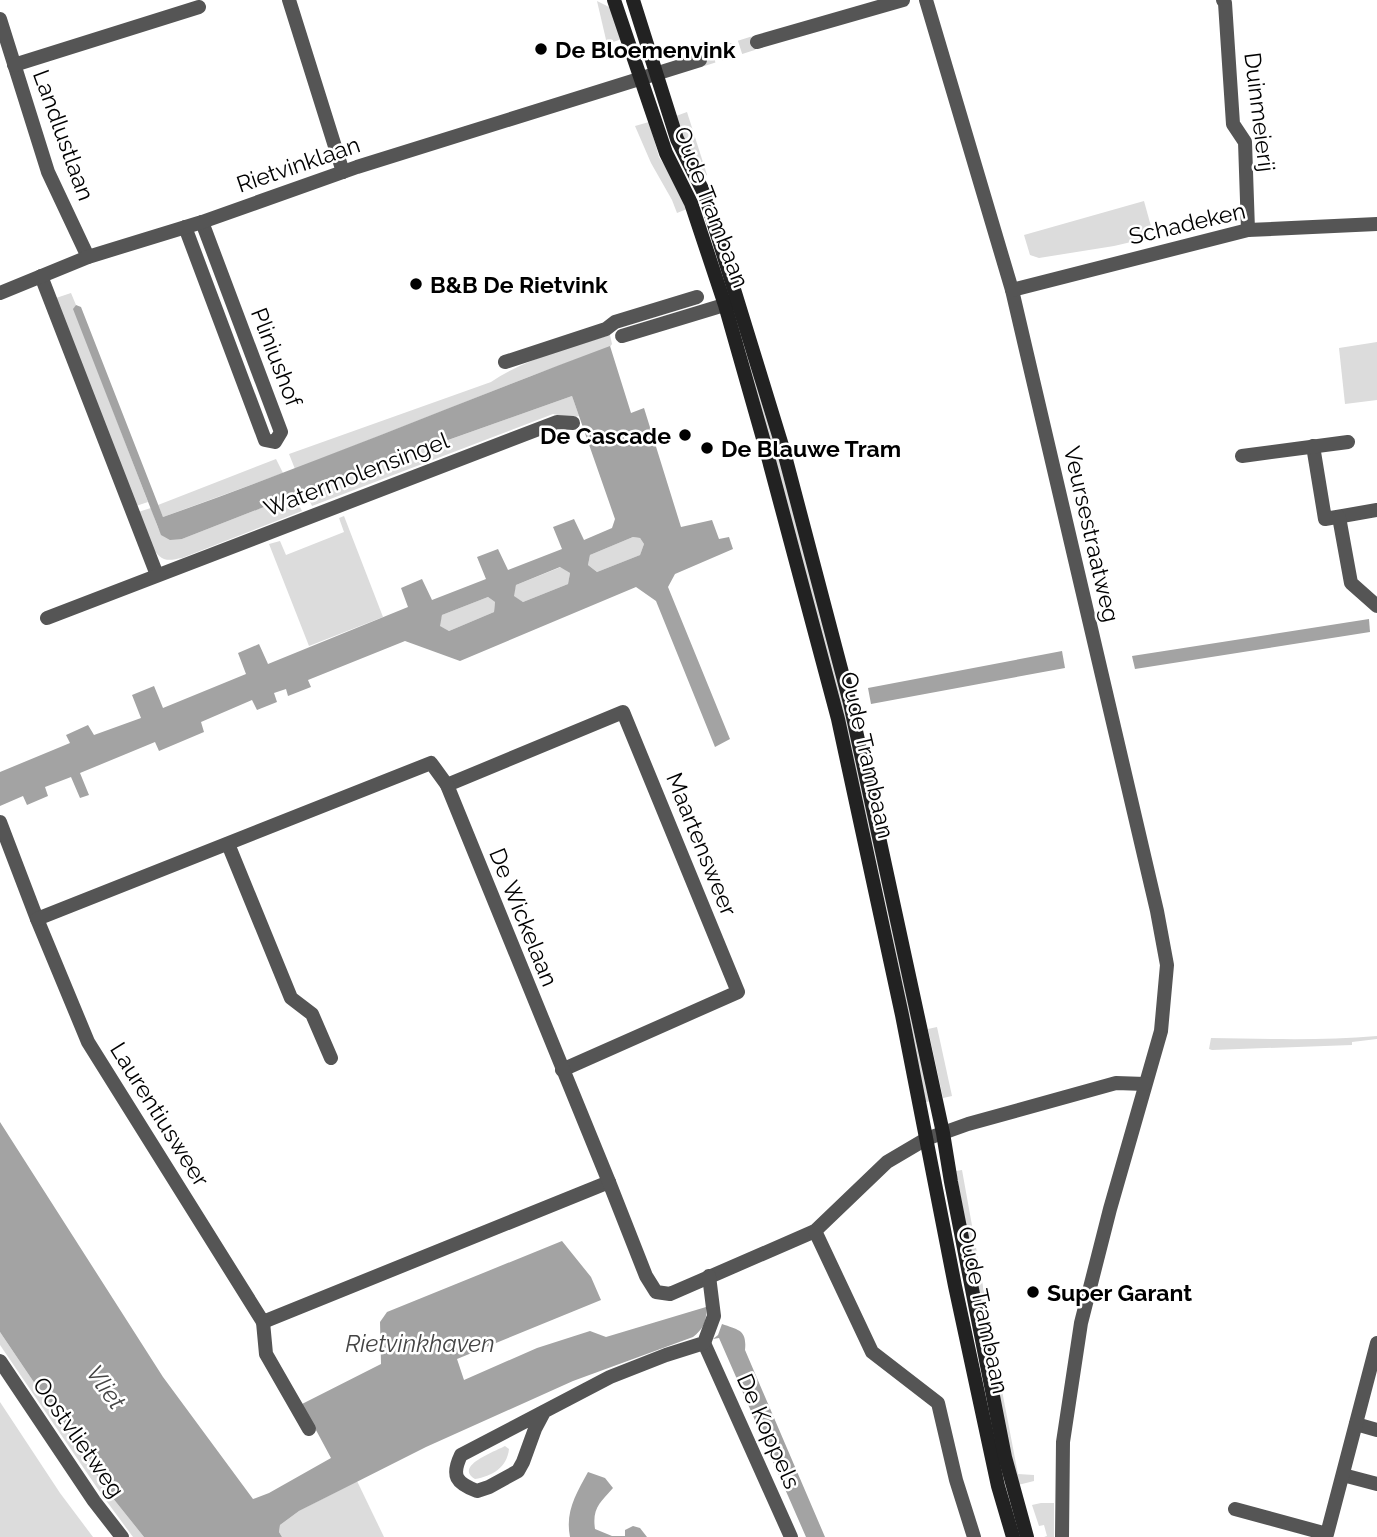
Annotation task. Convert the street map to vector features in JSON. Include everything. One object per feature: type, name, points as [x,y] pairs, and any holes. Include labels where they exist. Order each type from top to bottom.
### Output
[{"type":"street","points":[[289,0],[343,172]]},
{"type":"street","name":"Oude Trambaan","points":[[633,0],[677,139],[705,195],[765,442],[838,719],[899,1002],[955,1286],[995,1472],[1013,1537]]},
{"type":"street","points":[[757,42],[903,0]]},
{"type":"street","name":"Veursestraatweg","points":[[926,0],[1012,290],[1157,911],[1167,965],[1161,1031],[1081,1323],[1063,1442],[1062,1537]]},
{"type":"street","name":"Duinmeierij","points":[[1223,0],[1233,124],[1245,142],[1248,230]]},
{"type":"street","name":"Oude Trambaan","points":[[613,1],[666,153],[691,203],[731,303],[784,452],[850,703],[943,1133],[1005,1457],[1027,1537]]},
{"type":"street","name":"Landlustlaan","points":[[14,65],[198,7]]},
{"type":"street","name":"Landlustlaan","points":[[0,19],[48,172],[88,257]]},
{"type":"street","name":"Rietvinklaan","points":[[0,293],[88,257],[202,222],[343,172],[700,60]]},
{"type":"street","name":"Pliniushof","points":[[185,227],[265,440],[275,442],[281,432],[202,222]]},
{"type":"street","name":"Schadeken","points":[[1012,290],[1248,230],[1377,225]]},
{"type":"street","points":[[41,276],[157,575]]},
{"type":"street","points":[[505,362],[606,329],[615,322],[697,297]]},
{"type":"street","points":[[622,336],[731,303]]},
{"type":"street","name":"Watermolensingel","points":[[47,618],[557,422],[573,423]]},
{"type":"street","points":[[1242,456],[1348,442]]},
{"type":"street","points":[[1313,446],[1325,519],[1377,510]]},
{"type":"street","points":[[1339,517],[1351,583],[1377,606]]},
{"type":"street","name":"Maartensweer","points":[[446,785],[624,712],[728,967],[738,992],[562,1070]]},
{"type":"street","name":"De Wickelaan","points":[[37,919],[432,763],[446,785],[646,1276],[656,1292],[670,1294],[709,1276]]},
{"type":"street","points":[[0,822],[37,919]]},
{"type":"street","points":[[228,844],[291,998],[312,1014],[331,1058]]},
{"type":"street","name":"Laurentiusweer","points":[[37,919],[88,1042],[263,1322],[266,1354],[309,1429]]},
{"type":"street","points":[[544,1412],[518,1471],[477,1491],[465,1486],[457,1478],[455,1467],[461,1455],[610,1377],[705,1341],[715,1315],[709,1276],[815,1231],[887,1162],[926,1139],[968,1124],[1116,1083],[1145,1084]]},
{"type":"street","points":[[263,1322],[609,1182]]},
{"type":"street","points":[[815,1231],[872,1352],[939,1403],[956,1480],[974,1537]]},
{"type":"street","name":"De Koppels","points":[[705,1341],[791,1537]]},
{"type":"street","points":[[1235,1509],[1327,1534],[1377,1343]]},
{"type":"street","name":"Oostvlietweg","points":[[0,1361],[94,1501],[122,1537]]},
{"type":"street","points":[[1356,1424],[1377,1430]]},
{"type":"street","points":[[1343,1475],[1377,1484]]},
{"type":"shaded area","points":[[597,1],[611,8],[622,39],[607,44]]},
{"type":"shaded area","points":[[687,112],[707,175],[703,177],[687,150],[676,116]]},
{"type":"shaded area","points":[[649,122],[659,157],[675,182],[687,209],[677,213],[635,126]]},
{"type":"shaded area","points":[[1144,201],[1152,230],[1144,239],[1039,258],[1030,255],[1024,235]]},
{"type":"shaded area","points":[[71,293],[76,305],[74,309],[148,502],[136,506],[56,298]]},
{"type":"shaded area","points":[[610,335],[610,347],[295,469],[289,454],[491,382],[519,366],[549,354]]},
{"type":"shaded area","points":[[1377,342],[1377,400],[1345,404],[1339,348]]},
{"type":"shaded area","points":[[745,353],[750,357],[798,522],[847,713],[932,1101],[926,1102],[925,1099],[886,906],[842,714]]},
{"type":"shaded area","points":[[572,396],[579,416],[572,418],[553,414],[312,506],[305,491]]},
{"type":"shaded area","points":[[276,459],[283,473],[163,517],[158,505]]},
{"type":"shaded area","points":[[294,495],[302,511],[173,560],[164,559],[155,551],[138,512],[151,508],[163,535],[182,539]]},
{"type":"shaded area","points":[[344,516],[383,617],[309,646],[269,544],[280,541],[286,555],[344,532],[339,518]]},
{"type":"shaded area","points":[[633,537],[640,538],[644,544],[640,555],[597,572],[588,565],[590,555]]},
{"type":"shaded area","points":[[561,567],[570,573],[568,584],[523,602],[513,596],[516,585]]},
{"type":"shaded area","points":[[488,597],[495,602],[494,612],[449,631],[439,626],[442,615]]},
{"type":"shaded area","points":[[937,1027],[952,1096],[943,1098],[928,1029]]},
{"type":"shaded area","points":[[1377,1036],[1377,1039],[1352,1042],[1352,1045],[1209,1049],[1211,1038],[1315,1039]]},
{"type":"shaded area","points":[[962,1170],[1018,1474],[1034,1475],[1034,1481],[1018,1485],[998,1398],[956,1171]]},
{"type":"shaded area","points":[[0,1332],[108,1492],[144,1537],[133,1537],[102,1495],[0,1345]]},
{"type":"shaded area","points":[[0,1402],[60,1493],[93,1537],[0,1537]]},
{"type":"shaded area","points":[[505,1446],[509,1449],[508,1456],[498,1470],[475,1479],[470,1474],[472,1464]]},
{"type":"shaded area","points":[[357,1481],[384,1537],[282,1537],[279,1532],[280,1525],[299,1511]]},
{"type":"shaded area","points":[[1054,1503],[1054,1537],[1044,1537],[1047,1536],[1044,1525],[1039,1526],[1032,1505]]},
{"type":"water","points":[[76,305],[81,307],[163,517],[610,346],[631,413],[644,408],[681,527],[712,520],[719,539],[729,537],[733,549],[675,574],[668,587],[730,739],[715,747],[656,601],[636,587],[460,661],[405,641],[308,680],[311,687],[288,696],[286,689],[274,693],[277,702],[257,710],[252,700],[201,722],[204,732],[159,751],[155,742],[80,773],[89,795],[80,798],[71,777],[45,787],[48,796],[27,805],[23,796],[0,806],[0,772],[70,743],[66,735],[88,725],[94,735],[141,718],[132,695],[154,686],[163,708],[246,674],[238,653],[259,644],[268,664],[408,607],[401,588],[422,579],[432,600],[486,579],[477,557],[498,549],[508,570],[562,549],[553,527],[574,519],[584,540],[612,528],[615,519],[572,396],[310,489],[182,539],[170,540],[161,535],[73,309]],"holes":[[[633,537],[640,538],[644,544],[640,555],[597,572],[588,565],[590,555]],[[560,567],[570,573],[568,584],[523,602],[514,596],[516,585]],[[488,597],[495,602],[494,612],[449,631],[440,626],[442,615]]]},
{"type":"water","points":[[1369,619],[1370,632],[1135,669],[1132,656]]},
{"type":"water","points":[[1062,651],[1065,668],[871,704],[868,688]]},
{"type":"water","points":[[0,1122],[163,1377],[253,1499],[269,1493],[331,1458],[302,1404],[381,1364],[380,1322],[387,1312],[562,1241],[591,1277],[601,1300],[457,1359],[464,1380],[537,1348],[590,1331],[606,1337],[706,1307],[705,1320],[693,1337],[573,1381],[426,1447],[299,1511],[280,1525],[279,1532],[282,1537],[144,1537],[108,1492],[0,1332]]},
{"type":"water","points":[[722,1324],[741,1332],[745,1338],[745,1350],[825,1537],[806,1537],[719,1338],[713,1339],[718,1335]]},
{"type":"water","points":[[588,1472],[605,1478],[613,1488],[596,1511],[595,1529],[612,1536],[625,1536],[625,1530],[633,1526],[640,1528],[647,1537],[570,1537],[570,1511]]},
{"type":"tunnel","points":[[700,60],[757,42]]},
{"type":"place","name":"De Bloemenvink","points":[[541,49]]},
{"type":"place","name":"B&B De Rietvink","points":[[416,284]]},
{"type":"place","name":"De Cascade","points":[[685,435]]},
{"type":"place","name":"De Blauwe Tram","points":[[707,448]]},
{"type":"place","name":"Super Garant","points":[[1033,1292]]},
{"type":"water label","name":"Rietvinkhaven","points":[[420,1343]]},
{"type":"water label","name":"Vliet","points":[[106,1387]]}]
